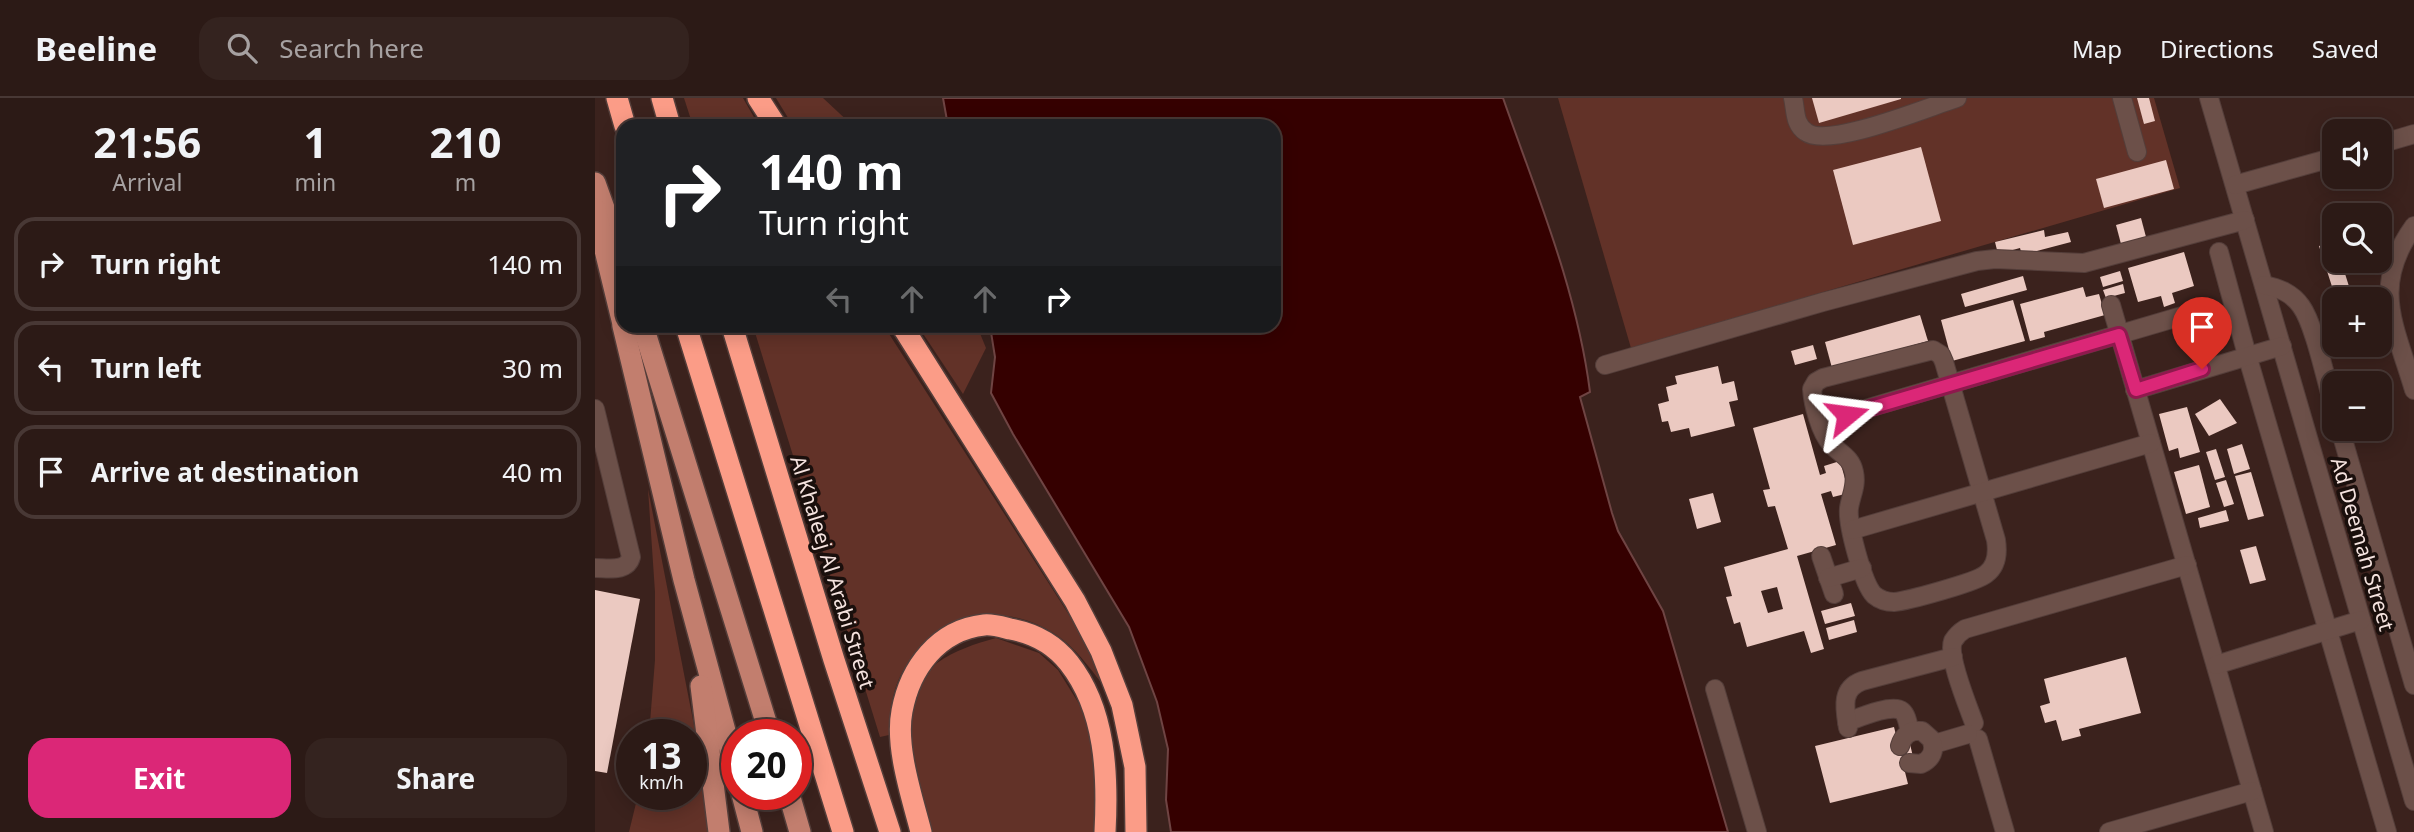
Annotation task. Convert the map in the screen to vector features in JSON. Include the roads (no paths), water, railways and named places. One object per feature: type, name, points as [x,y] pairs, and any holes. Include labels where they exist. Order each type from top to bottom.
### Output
[{"type":"highway","points":[[617,98],[623,119]]},
{"type":"highway","points":[[661,98],[668,119]]},
{"type":"highway","points":[[758,98],[772,119]]},
{"type":"highway","points":[[688,333],[843,832]]},
{"type":"highway","name":"Al Khaleej Al Arabi Street","points":[[733,333],[890,832]]},
{"type":"highway","points":[[906,333],[1075,601],[1101,651],[1122,705],[1135,767],[1136,832]]},
{"type":"highway","points":[[921,832],[903,761],[902,712],[915,672],[933,646],[962,629],[986,624],[1043,639],[1068,662],[1085,688],[1103,751],[1107,789],[1105,832]]},
{"type":"main road","points":[[595,183],[616,242]]},
{"type":"main road","points":[[595,209],[616,296]]},
{"type":"main road","points":[[625,333],[684,580],[722,719]]},
{"type":"main road","points":[[645,333],[765,719]]},
{"type":"main road","points":[[684,580],[715,783],[719,832]]},
{"type":"main road","points":[[746,810],[752,832]]},
{"type":"main road","points":[[794,810],[800,832]]},
{"type":"street","points":[[1793,98],[1795,115],[1801,128],[1821,138],[1861,130],[1957,98]]},
{"type":"street","points":[[2122,98],[2137,152]]},
{"type":"street","name":"Ad Deemah Street","points":[[2209,98],[2361,620],[2410,762],[2414,801]]},
{"type":"street","points":[[2392,140],[2414,134]]},
{"type":"street","points":[[2235,185],[2322,161]]},
{"type":"street","points":[[1605,365],[1977,261],[2084,263],[2245,220]]},
{"type":"street","points":[[2414,226],[2393,262],[2388,293],[2390,309],[2414,390]]},
{"type":"street","points":[[2219,251],[2387,832]]},
{"type":"street","points":[[2264,285],[2285,291],[2301,306],[2323,371]]},
{"type":"street","points":[[2111,305],[2264,832]]},
{"type":"street","points":[[1821,422],[2192,313]]},
{"type":"street","points":[[2136,390],[2282,346]]},
{"type":"street","points":[[1929,350],[1937,352],[1943,358],[1952,384],[1998,549],[1993,566],[1982,577],[1892,602],[1885,601],[1873,593],[1862,568],[1852,530],[1849,510],[1855,487],[1853,470],[1845,456],[1828,440],[1812,392],[1817,382],[1823,378],[1929,350]]},
{"type":"street","points":[[595,408],[632,556],[629,563],[623,567],[595,568]]},
{"type":"street","points":[[2343,441],[2414,685]]},
{"type":"street","points":[[1852,530],[2151,443]]},
{"type":"street","points":[[1821,555],[1831,586],[1862,568]]},
{"type":"street","points":[[2005,832],[1973,732],[1953,657],[1954,640],[1965,629],[2187,565]]},
{"type":"street","points":[[2216,665],[2361,620]]},
{"type":"street","points":[[1909,763],[1921,764],[1931,757],[1934,744],[1927,734],[1922,731],[1905,739],[1904,713],[1893,708],[1847,725],[1845,696],[1856,683],[1953,657]]},
{"type":"street","points":[[1715,689],[1756,832]]},
{"type":"street","points":[[1934,744],[1973,732]]},
{"type":"street","points":[[2109,832],[2252,791]]}]
